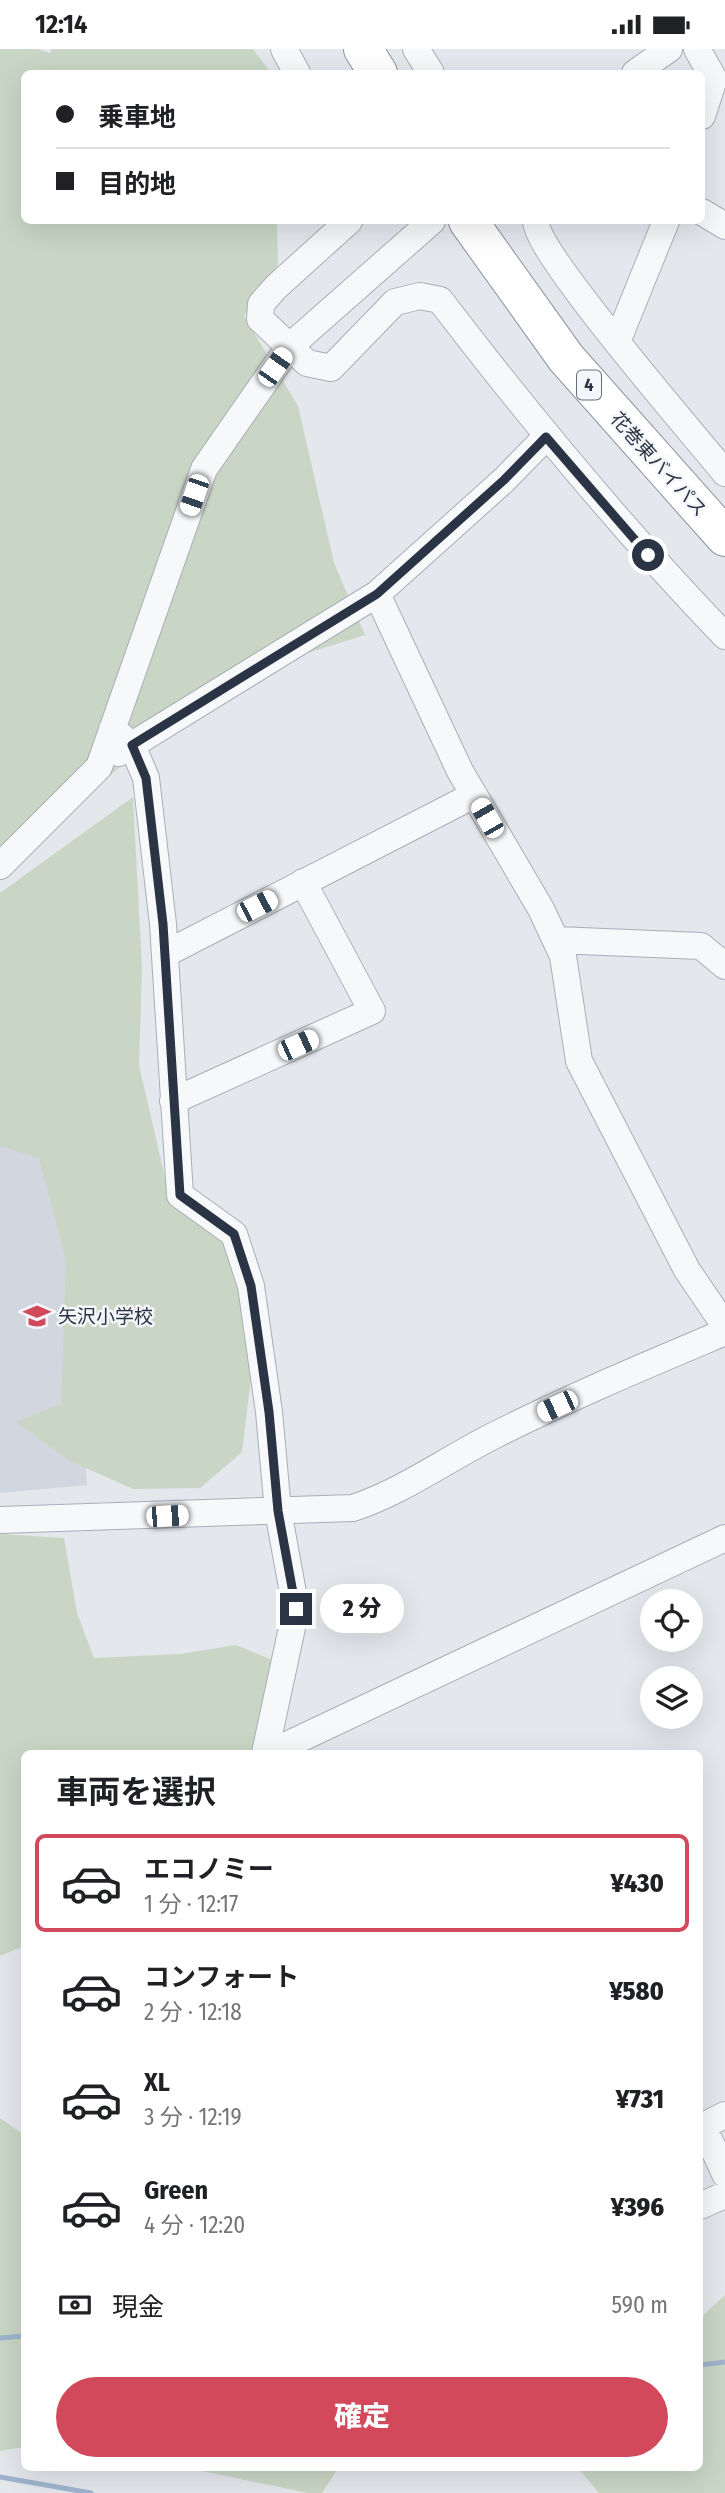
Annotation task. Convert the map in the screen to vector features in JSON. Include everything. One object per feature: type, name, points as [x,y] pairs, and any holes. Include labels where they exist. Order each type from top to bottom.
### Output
[{"type":"highway","points":[[363,49],[376,70]]},
{"type":"highway","name":"花巻東バイパス","points":[[470,224],[566,358],[725,537]]},
{"type":"street","points":[[284,49],[295,70]]},
{"type":"street","points":[[416,49],[429,70]]},
{"type":"street","points":[[639,70],[669,49]]},
{"type":"street","points":[[697,49],[714,79],[705,107]]},
{"type":"street","points":[[705,214],[725,226]]},
{"type":"street","points":[[346,224],[275,287],[261,304],[260,319],[307,363],[331,368],[395,302],[420,296],[440,300],[546,437],[648,555],[725,636]]},
{"type":"street","points":[[0,866],[99,767],[122,737],[204,469],[289,347],[429,224]]},
{"type":"street","points":[[537,224],[545,244],[617,342],[725,473]]},
{"type":"street","points":[[617,342],[665,224]]},
{"type":"street","points":[[122,737],[377,594],[504,480],[546,437]]},
{"type":"street","points":[[377,594],[460,771],[541,909],[563,955],[579,1061],[687,1270],[725,1326]]},
{"type":"street","points":[[122,737],[146,778],[164,954],[180,1195],[234,1234],[251,1286],[269,1412],[278,1511],[296,1609],[266,1750]]},
{"type":"street","points":[[164,954],[474,795]]},
{"type":"street","points":[[173,1101],[372,1011],[303,883]]},
{"type":"street","points":[[556,940],[701,946],[725,967]]},
{"type":"street","points":[[0,1520],[353,1508],[380,1499],[493,1436],[620,1376],[725,1332]]},
{"type":"street","points":[[276,1750],[725,1538]]},
{"type":"street","points":[[725,2115],[703,2126],[725,2174]]},
{"type":"street","points":[[703,2205],[725,2195]]},
{"type":"shaded area","name":"矢沢小学校","points":[[60,1142],[87,1485],[0,1493],[0,1146]]},
{"type":"green space","points":[[0,49],[38,49],[50,53],[52,49],[253,49],[269,70],[21,70],[21,224],[277,224],[278,265],[244,316],[298,406],[334,563],[365,635],[237,675],[0,862]]},
{"type":"green space","points":[[133,797],[142,969],[139,1065],[171,1204],[237,1251],[262,1285],[242,1452],[200,1488],[133,1489],[70,1461],[16,1422],[61,1404],[66,1260],[39,1158],[0,1146],[0,893]]},
{"type":"green space","points":[[0,1534],[64,1538],[77,1613],[94,1658],[180,1654],[236,1645],[287,1666],[261,1750],[21,1750],[21,1947],[0,1956]]},
{"type":"green space","points":[[0,2118],[21,2133],[21,2448],[0,2451]]},
{"type":"green space","points":[[725,2295],[725,2493],[599,2493],[581,2471],[703,2471],[703,2315]]},
{"type":"green space","points":[[202,2471],[336,2471],[322,2493],[308,2493]]},
{"type":"waterway","points":[[0,2338],[21,2336]]},
{"type":"waterway","points":[[703,2365],[725,2362]]},
{"type":"waterway","points":[[0,2477],[91,2493]]},
{"type":"place","name":"矢沢小学校","points":[[37,1316]]},
{"type":"route","points":[[296,1609],[278,1511],[269,1412],[251,1286],[234,1234],[180,1195],[163,924],[146,778],[132,745],[377,594],[504,480],[546,437],[648,555]]}]
